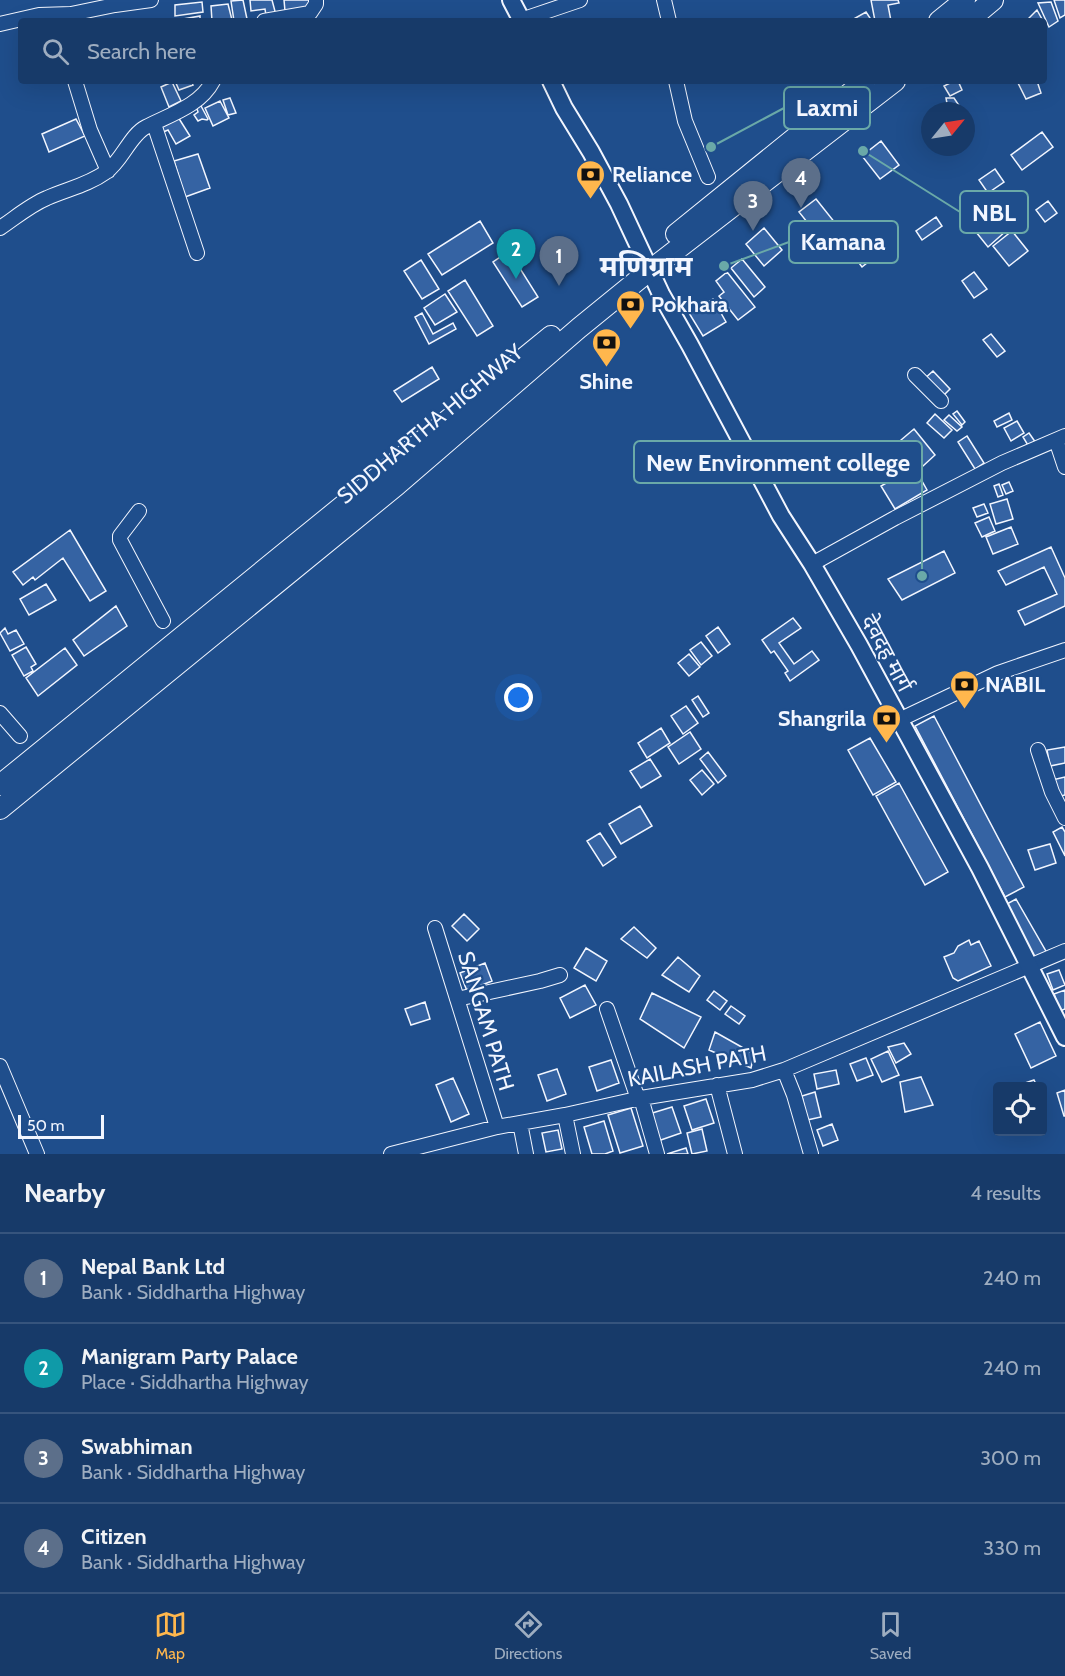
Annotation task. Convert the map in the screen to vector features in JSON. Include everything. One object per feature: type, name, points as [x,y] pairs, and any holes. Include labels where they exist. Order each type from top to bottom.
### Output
[{"type":"highway","points":[[943,18],[965,0]]},
{"type":"highway","points":[[972,18],[993,0]]},
{"type":"highway","name":"SIDDHARTHA HIGHWAY","points":[[0,785],[646,266],[860,84]]},
{"type":"highway","name":"SIDDHARTHA HIGHWAY","points":[[0,809],[397,485],[579,328],[646,266],[891,84]]},
{"type":"main road","points":[[511,0],[520,18]]},
{"type":"main road","name":"देवदह मार्ग","points":[[552,84],[613,194],[646,266],[781,516],[859,645],[1030,966],[1065,1037]]},
{"type":"street","points":[[46,0],[54,18]]},
{"type":"street","points":[[26,18],[39,15],[54,18],[115,2],[152,0]]},
{"type":"street","points":[[281,18],[310,13],[316,0]]},
{"type":"street","points":[[527,18],[580,0]]},
{"type":"street","points":[[664,0],[668,18]]},
{"type":"street","points":[[0,24],[18,20]]},
{"type":"street","points":[[76,84],[90,130],[108,171]]},
{"type":"street","points":[[0,228],[45,198],[81,186],[108,171],[120,160],[144,128],[200,98],[211,84]]},
{"type":"street","points":[[677,84],[685,121],[708,177]]},
{"type":"street","points":[[154,124],[197,253]]},
{"type":"street","points":[[915,375],[941,400]]},
{"type":"street","points":[[812,564],[1002,463],[1061,438],[1065,467]]},
{"type":"street","points":[[139,511],[120,536],[120,540],[163,621]]},
{"type":"street","points":[[898,720],[998,673],[1065,650]]},
{"type":"street","points":[[0,713],[20,736]]},
{"type":"street","points":[[1038,750],[1052,792],[1065,818]]},
{"type":"street","name":"SANGAM PATH","points":[[435,928],[497,1127]]},
{"type":"street","name":"KAILASH PATH","points":[[391,1154],[497,1127],[752,1080],[784,1070],[1065,951]]},
{"type":"street","points":[[458,999],[560,975]]},
{"type":"street","points":[[607,1009],[640,1099],[657,1154]]},
{"type":"street","points":[[0,1066],[37,1154]]},
{"type":"street","points":[[784,1070],[811,1154]]},
{"type":"street","points":[[717,1085],[735,1154]]},
{"type":"street","points":[[565,1115],[573,1154]]},
{"type":"street","points":[[520,1124],[526,1154]]},
{"type":"building","points":[[243,0],[247,18],[234,18],[231,1]]},
{"type":"building","points":[[250,0],[272,0],[276,15],[266,16],[265,9],[251,11]]},
{"type":"building","points":[[284,0],[309,0],[311,7],[285,11]]},
{"type":"building","points":[[871,0],[898,0],[899,3],[888,5],[890,18],[874,18]]},
{"type":"building","points":[[1054,0],[1065,0],[1065,15],[1060,18]]},
{"type":"building","points":[[202,2],[203,12],[175,16],[175,5]]},
{"type":"building","points":[[1051,2],[1058,21],[1049,27],[1047,18],[1045,18],[1038,3]]},
{"type":"building","points":[[228,4],[232,18],[212,18],[211,6]]},
{"type":"building","points":[[1037,10],[1041,18],[1029,18]]},
{"type":"building","points":[[866,12],[870,18],[855,18]]},
{"type":"building","points":[[173,84],[181,101],[169,107],[161,87]]},
{"type":"building","points":[[176,84],[193,85],[179,90]]},
{"type":"building","points":[[959,84],[962,90],[950,96],[944,86]]},
{"type":"building","points":[[1018,84],[1038,84],[1041,93],[1026,99]]},
{"type":"building","points":[[230,98],[236,113],[228,115],[223,100]]},
{"type":"building","points":[[946,98],[954,98],[957,102],[947,102]]},
{"type":"building","points":[[220,101],[229,118],[213,126],[205,108]]},
{"type":"building","points":[[200,104],[207,120],[198,121],[194,115],[198,112],[196,106]]},
{"type":"building","points":[[178,117],[190,136],[176,144],[168,130],[161,133],[158,128]]},
{"type":"building","points":[[76,119],[85,136],[49,152],[42,134]]},
{"type":"building","points":[[1042,132],[1053,147],[1022,170],[1011,155]]},
{"type":"building","points":[[881,141],[899,165],[880,179],[862,156]]},
{"type":"building","points":[[198,154],[210,188],[185,197],[174,161]]},
{"type":"building","points":[[995,169],[1004,182],[988,193],[979,180]]},
{"type":"building","points":[[816,199],[836,224],[819,237],[799,212]]},
{"type":"building","points":[[1048,201],[1057,213],[1045,222],[1036,210]]},
{"type":"building","points":[[936,217],[942,226],[922,240],[916,231]]},
{"type":"building","points":[[993,217],[1006,231],[988,247],[976,232]]},
{"type":"building","points":[[480,221],[493,243],[442,275],[428,254]]},
{"type":"building","points":[[764,228],[782,250],[764,266],[746,244]]},
{"type":"building","points":[[1012,231],[1028,251],[1009,266],[993,246]]},
{"type":"building","points":[[867,250],[873,258],[862,267],[856,259]]},
{"type":"building","points":[[509,251],[538,297],[522,307],[493,262]]},
{"type":"building","points":[[742,259],[765,287],[754,297],[731,268]]},
{"type":"building","points":[[421,260],[439,289],[422,299],[404,271]]},
{"type":"building","points":[[727,272],[755,307],[738,320],[719,296],[724,292],[716,281]]},
{"type":"building","points":[[974,272],[987,289],[974,298],[962,281]]},
{"type":"building","points":[[465,280],[493,326],[477,336],[448,291]]},
{"type":"building","points":[[445,294],[457,312],[435,325],[424,308]]},
{"type":"building","points":[[713,299],[726,322],[703,336],[689,313]]},
{"type":"building","points":[[422,313],[433,334],[453,323],[456,329],[429,344],[415,317]]},
{"type":"building","points":[[991,334],[1005,351],[997,357],[983,340]]},
{"type":"building","points":[[432,367],[439,379],[402,402],[394,391]]},
{"type":"building","points":[[933,371],[950,389],[940,399],[923,380]]},
{"type":"building","points":[[957,411],[965,422],[962,425],[953,414]]},
{"type":"building","points":[[1009,413],[1012,420],[997,427],[994,421]]},
{"type":"building","points":[[935,414],[952,430],[944,438],[927,423]]},
{"type":"building","points":[[949,415],[962,427],[957,431],[944,420]]},
{"type":"building","points":[[1017,421],[1024,433],[1011,441],[1004,428]]},
{"type":"building","points":[[914,429],[935,455],[923,466],[901,440]]},
{"type":"building","points":[[1029,433],[1036,443],[1029,447],[1023,437]]},
{"type":"building","points":[[967,436],[984,463],[975,469],[958,442]]},
{"type":"building","points":[[914,467],[927,490],[895,509],[881,486]]},
{"type":"building","points":[[1009,482],[1013,491],[1006,494],[1002,485]]},
{"type":"building","points":[[999,484],[1003,495],[998,497],[994,486]]},
{"type":"building","points":[[1007,499],[1013,519],[996,524],[990,504]]},
{"type":"building","points":[[984,504],[988,513],[977,517],[973,508]]},
{"type":"building","points":[[989,517],[995,531],[982,537],[975,523]]},
{"type":"building","points":[[1011,527],[1018,544],[993,554],[986,537]]},
{"type":"building","points":[[70,530],[106,591],[90,601],[63,558],[35,580],[33,577],[23,585],[13,572]]},
{"type":"building","points":[[1051,547],[1065,578],[1065,606],[1025,625],[1018,611],[1057,594],[1044,567],[1006,585],[998,571]]},
{"type":"building","points":[[944,551],[955,573],[902,600],[888,579]]},
{"type":"building","points":[[46,584],[56,600],[29,615],[20,599]]},
{"type":"building","points":[[116,606],[127,626],[84,656],[73,640]]},
{"type":"building","points":[[793,618],[801,628],[779,643],[794,664],[812,651],[819,660],[790,681],[785,673],[788,671],[774,651],[771,653],[762,640]]},
{"type":"building","points":[[718,627],[730,644],[718,653],[706,636]]},
{"type":"building","points":[[5,628],[8,634],[16,630],[24,644],[10,651],[0,633]]},
{"type":"building","points":[[701,642],[712,656],[701,665],[690,650]]},
{"type":"building","points":[[26,647],[36,664],[31,667],[33,671],[24,676],[12,655]]},
{"type":"building","points":[[65,648],[77,665],[38,696],[26,678]]},
{"type":"building","points":[[689,654],[700,667],[689,676],[678,663]]},
{"type":"building","points":[[698,696],[709,713],[703,717],[692,700]]},
{"type":"building","points":[[686,706],[698,723],[683,734],[671,716]]},
{"type":"building","points":[[934,716],[1024,887],[1005,897],[915,726]]},
{"type":"building","points":[[661,728],[670,743],[647,758],[638,743]]},
{"type":"building","points":[[690,732],[701,749],[679,764],[668,747]]},
{"type":"building","points":[[870,738],[896,782],[873,795],[848,750]]},
{"type":"building","points":[[1065,747],[1065,763],[1050,766],[1047,750]]},
{"type":"building","points":[[708,752],[726,776],[718,783],[700,759]]},
{"type":"building","points":[[650,759],[661,776],[641,788],[630,771]]},
{"type":"building","points":[[702,770],[714,784],[702,795],[690,780]]},
{"type":"building","points":[[1065,777],[1065,795],[1056,797],[1052,780]]},
{"type":"building","points":[[899,783],[948,872],[925,885],[876,796]]},
{"type":"building","points":[[640,806],[652,826],[621,844],[609,824]]},
{"type":"building","points":[[1062,827],[1065,832],[1065,856],[1053,832]]},
{"type":"building","points":[[600,833],[616,857],[603,866],[587,841]]},
{"type":"building","points":[[1050,844],[1056,863],[1035,870],[1028,850]]},
{"type":"building","points":[[1016,899],[1047,953],[1036,959],[1005,905]]},
{"type":"building","points":[[464,914],[479,929],[467,941],[452,926]]},
{"type":"building","points":[[634,927],[656,948],[647,958],[621,939]]},
{"type":"building","points":[[969,940],[971,945],[979,941],[991,966],[958,981],[953,978],[944,957],[954,953],[958,946]]},
{"type":"building","points":[[586,948],[607,961],[596,981],[574,968]]},
{"type":"building","points":[[678,957],[700,976],[689,992],[662,975]]},
{"type":"building","points":[[485,963],[492,981],[467,991],[460,973]]},
{"type":"building","points":[[1059,970],[1065,985],[1053,990],[1047,974]]},
{"type":"building","points":[[585,985],[596,1005],[570,1018],[560,998]]},
{"type":"building","points":[[1065,990],[1065,1009],[1060,1011],[1054,994]]},
{"type":"building","points":[[714,991],[727,1001],[720,1010],[707,1000]]},
{"type":"building","points":[[652,993],[701,1017],[684,1048],[640,1019]]},
{"type":"building","points":[[425,1002],[430,1019],[411,1025],[405,1009]]},
{"type":"building","points":[[731,1006],[745,1016],[739,1024],[725,1014]]},
{"type":"building","points":[[1040,1022],[1056,1056],[1031,1068],[1015,1034]]},
{"type":"building","points":[[715,1032],[754,1054],[751,1068],[709,1050]]},
{"type":"building","points":[[904,1043],[911,1054],[896,1063],[888,1047]]},
{"type":"building","points":[[888,1051],[899,1075],[882,1082],[871,1059]]},
{"type":"building","points":[[866,1058],[873,1075],[857,1081],[850,1064]]},
{"type":"building","points":[[611,1060],[619,1083],[597,1091],[589,1067]]},
{"type":"building","points":[[557,1069],[566,1094],[547,1101],[538,1075]]},
{"type":"building","points":[[836,1070],[839,1084],[817,1089],[814,1074]]},
{"type":"building","points":[[921,1077],[933,1105],[905,1112],[900,1082]]},
{"type":"building","points":[[453,1078],[469,1114],[451,1122],[436,1085]]},
{"type":"building","points":[[1065,1090],[1065,1116],[1064,1116],[1057,1093]]},
{"type":"building","points":[[815,1092],[821,1117],[807,1120],[802,1096]]},
{"type":"building","points":[[706,1099],[714,1123],[692,1130],[684,1106]]},
{"type":"building","points":[[672,1107],[681,1133],[658,1141],[649,1114]]},
{"type":"building","points":[[631,1108],[643,1146],[620,1153],[608,1115]]},
{"type":"building","points":[[604,1121],[613,1151],[605,1154],[592,1154],[584,1127]]},
{"type":"building","points":[[832,1124],[838,1140],[823,1146],[817,1130]]},
{"type":"building","points":[[702,1129],[707,1151],[692,1154],[687,1133]]},
{"type":"building","points":[[558,1130],[562,1149],[546,1152],[542,1133]]},
{"type":"building","points":[[686,1148],[688,1154],[667,1154]]},
{"type":"place","name":"Laxmi","points":[[711,147]]},
{"type":"place","name":"NBL","points":[[863,151]]},
{"type":"place","name":"Reliance","points":[[591,200]]},
{"type":"place","name":"Citizen","points":[[801,208]]},
{"type":"place","name":"Swabhiman","points":[[753,231]]},
{"type":"place","name":"Kamana","points":[[724,266]]},
{"type":"place","name":"Manigram Party Palace","points":[[516,279]]},
{"type":"place","name":"Nepal Bank Ltd","points":[[559,286]]},
{"type":"place","name":"Pokhara","points":[[630,330]]},
{"type":"place","name":"Shine","points":[[606,368]]},
{"type":"place","name":"New Environment college","points":[[922,576]]},
{"type":"place","name":"NABIL","points":[[964,710]]},
{"type":"place","name":"Shangrila","points":[[887,744]]},
{"type":"district","name":"मणिग्राम","points":[[646,266]]}]
